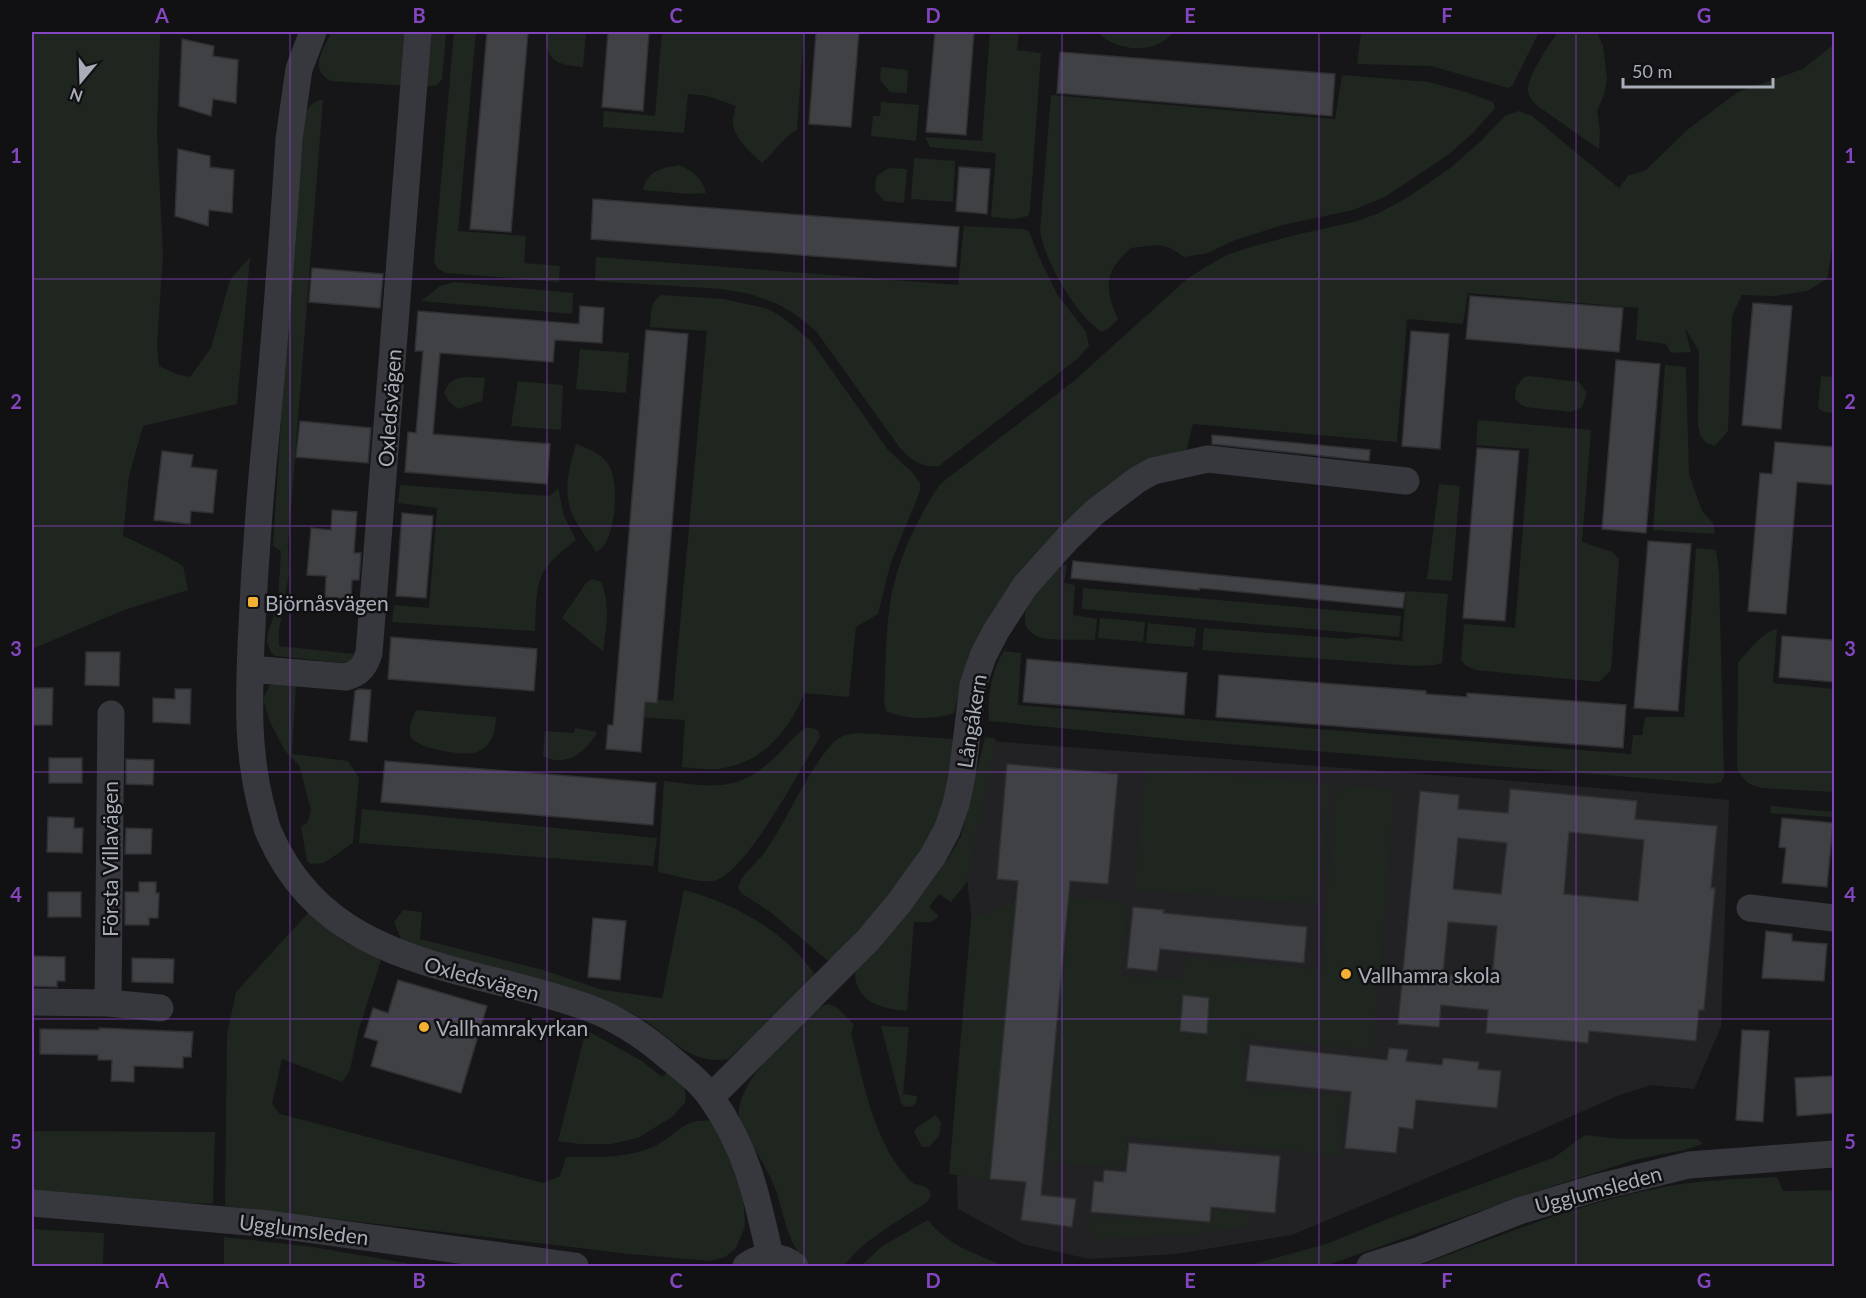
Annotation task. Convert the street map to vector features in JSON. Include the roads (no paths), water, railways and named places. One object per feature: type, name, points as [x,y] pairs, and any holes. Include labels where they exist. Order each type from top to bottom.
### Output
[{"type":"street","name":"Oxledsvägen","points":[[313,32],[299,69],[290,139],[257,536],[248,722],[252,766],[268,831],[290,871],[310,896],[325,910],[372,941],[414,960],[592,1008],[625,1025],[657,1047],[692,1076],[711,1097],[734,1135],[752,1176],[758,1261]]},
{"type":"street","name":"Oxledsvägen","points":[[250,669],[346,677],[362,670],[366,661],[384,473],[418,32]]},
{"type":"street","name":"Långåkern","points":[[711,1097],[868,940],[899,903],[933,856],[956,804],[962,776],[973,686],[983,656],[1025,585],[1095,512],[1152,471],[1208,459],[1406,481]]},
{"type":"street","name":"Första Villavägen","points":[[108,1003],[111,714]]},
{"type":"street","points":[[1750,908],[1834,918]]},
{"type":"street","points":[[32,1002],[108,1003],[160,1008]]},
{"type":"street","name":"Ugglumsleden","points":[[1370,1266],[1420,1250],[1519,1211],[1655,1173],[1689,1165],[1834,1154]]},
{"type":"street","name":"Ugglumsleden","points":[[32,1203],[270,1224],[575,1266]]},
{"type":"street","points":[[758,1261],[783,1259],[795,1266]]},
{"type":"place","name":"Björnåsvägen","points":[[253,602]]},
{"type":"place","name":"Vallhamra skola","points":[[1346,974]]},
{"type":"place","name":"Vallhamrakyrkan","points":[[424,1027]]}]
